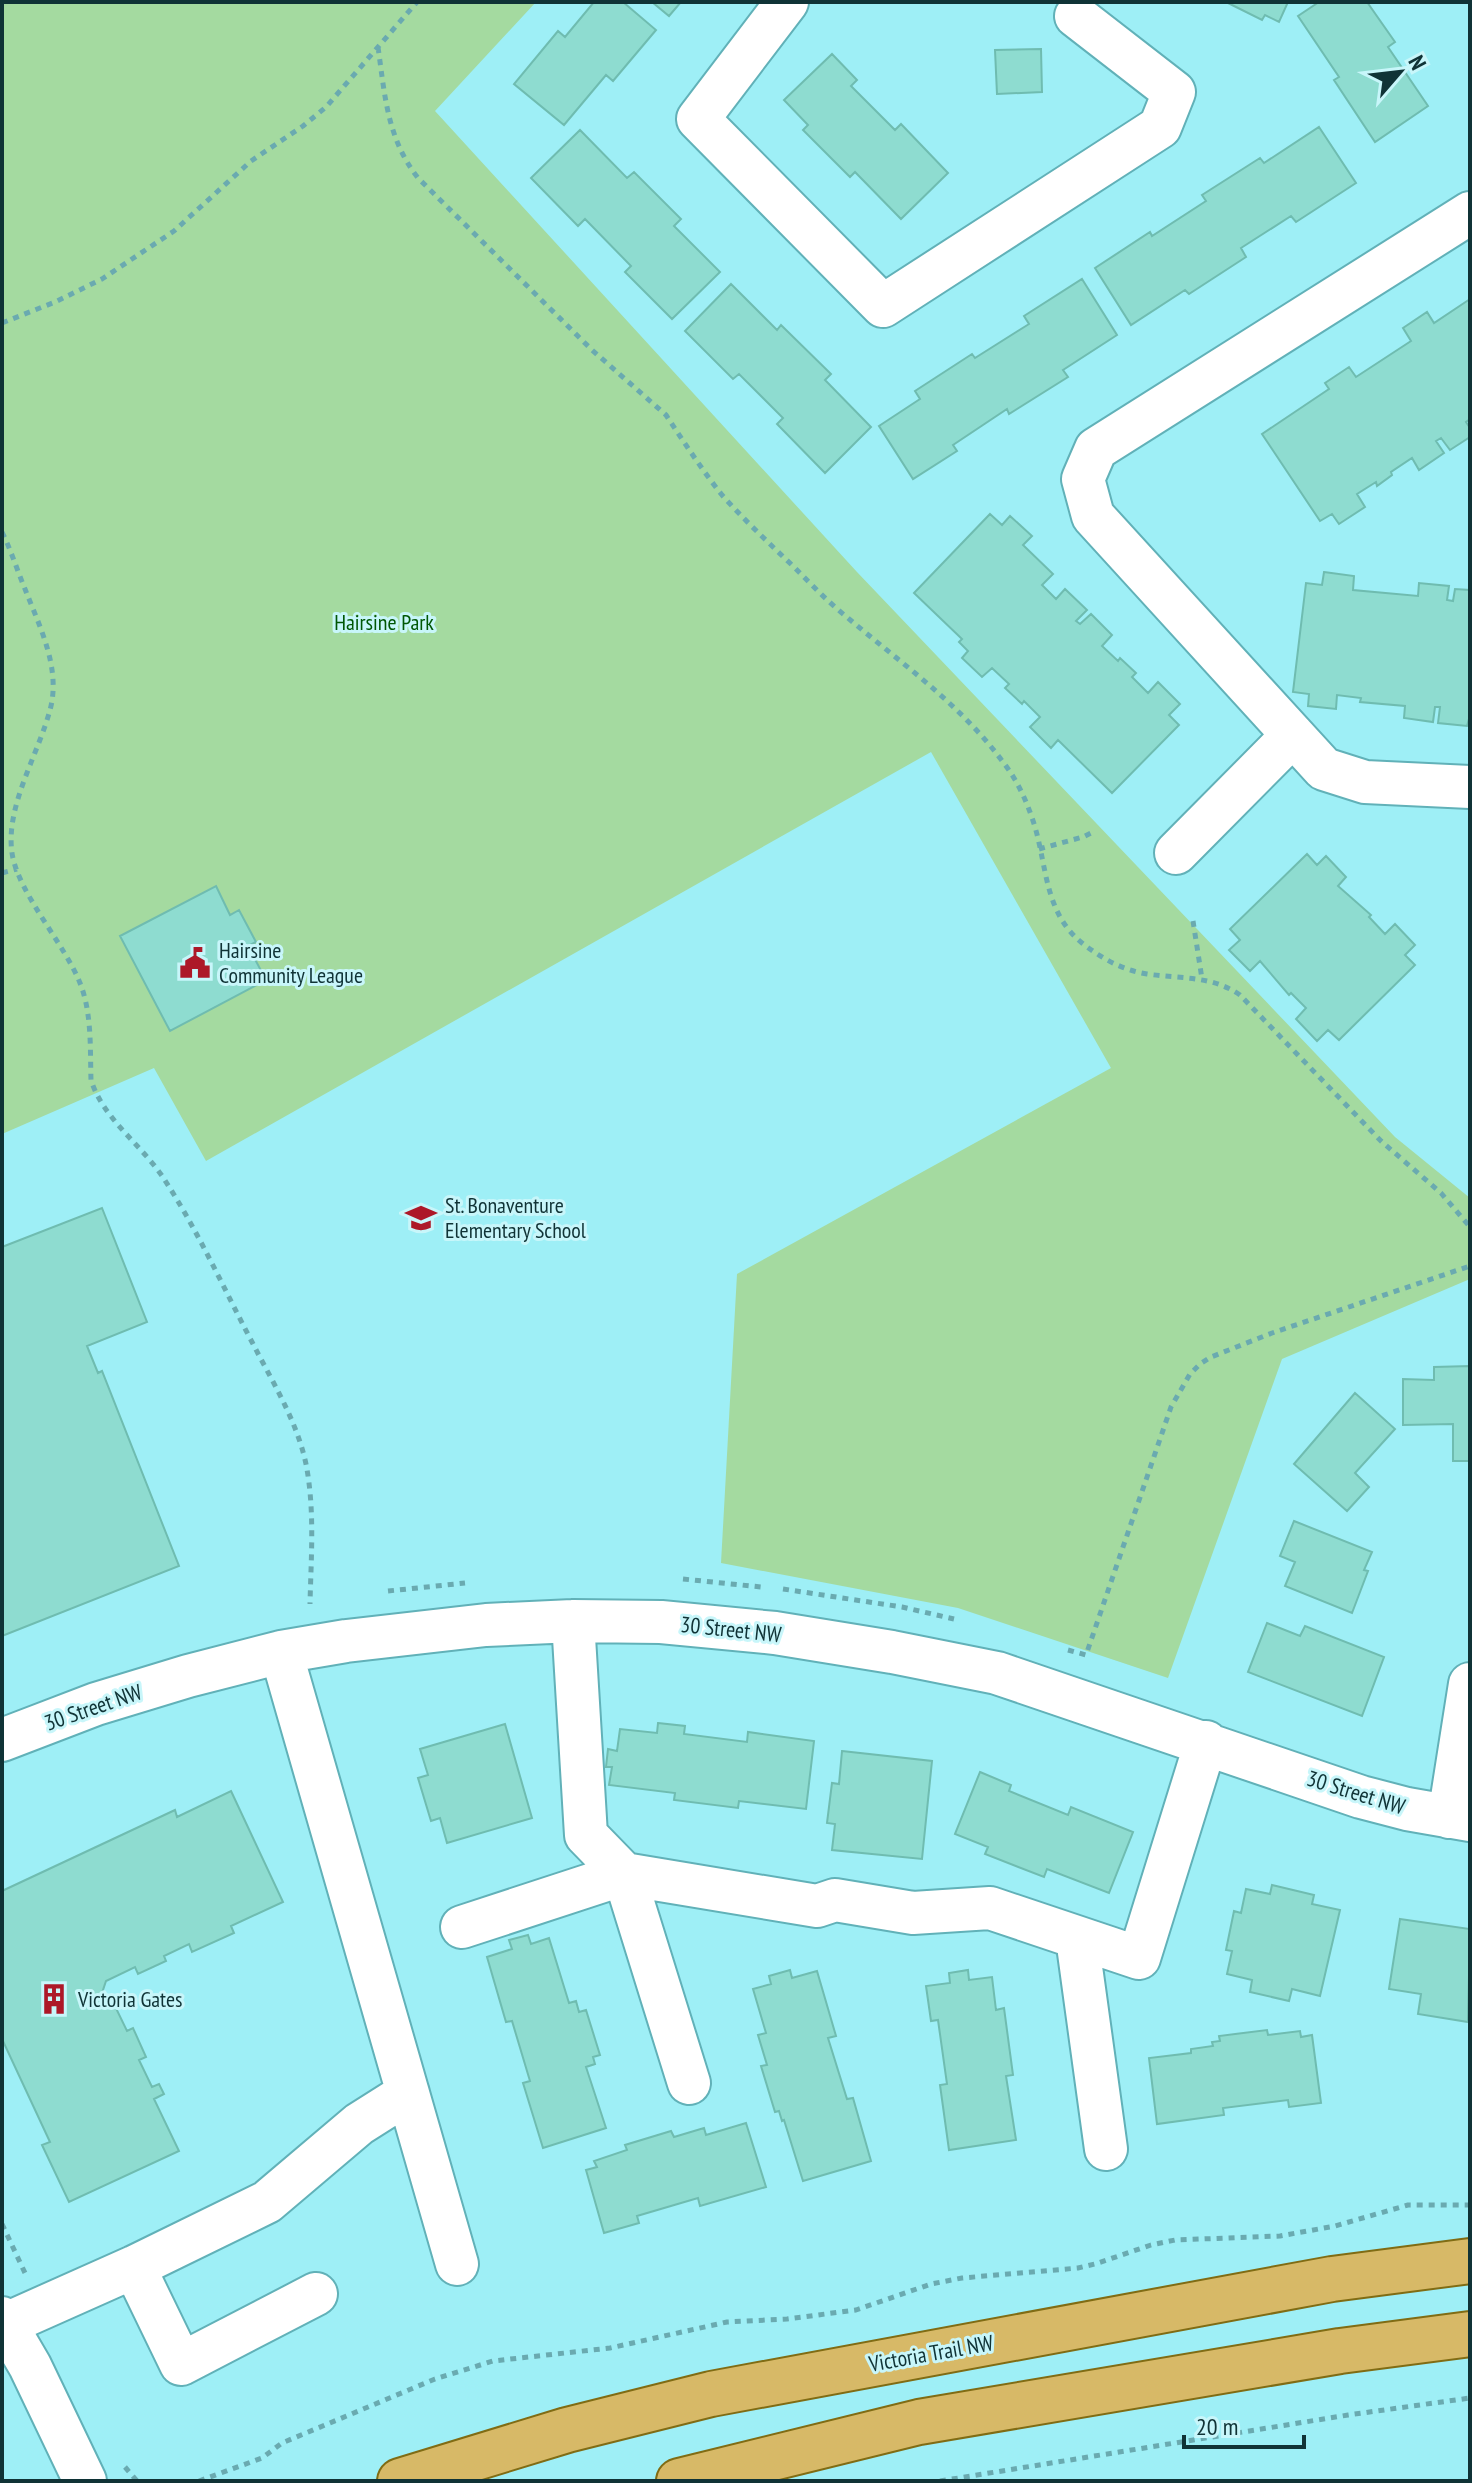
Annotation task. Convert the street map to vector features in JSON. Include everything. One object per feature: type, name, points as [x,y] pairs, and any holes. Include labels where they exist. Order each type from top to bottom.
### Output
[{"type":"main road","name":"Victoria Trail NW","points":[[400,2481],[567,2430],[711,2394],[1332,2279],[1470,2261]]},
{"type":"main road","points":[[679,2481],[919,2422],[1340,2351],[1470,2334]]},
{"type":"street","points":[[787,2],[698,119],[883,306],[1160,127],[1174,92],[1073,7]]},
{"type":"street","points":[[1470,213],[1096,449],[1083,479],[1093,516],[1324,769],[1365,782],[1470,787]]},
{"type":"street","points":[[1176,853],[1293,735]]},
{"type":"street","points":[[573,1621],[586,1835],[624,1874],[689,2083]]},
{"type":"street","name":"30 Street NW","points":[[2,1740],[96,1704],[281,1652],[457,1628],[573,1621],[661,1622],[775,1633],[997,1673],[1361,1797],[1460,1818],[1470,1684]]},
{"type":"street","points":[[281,1652],[457,2264]]},
{"type":"street","points":[[462,1927],[624,1874],[817,1906],[835,1900],[913,1913],[990,1908],[1139,1958],[1206,1742]]},
{"type":"street","points":[[1077,1938],[1106,2149]]},
{"type":"street","points":[[85,2481],[30,2366],[4,2321],[134,2267],[267,2202],[359,2124],[408,2093]]},
{"type":"street","points":[[134,2267],[181,2364],[316,2294]]},
{"type":"path","points":[[2,323],[102,279],[164,238],[251,161],[326,107],[417,2]]},
{"type":"path","points":[[378,47],[393,136],[418,178],[592,350],[656,404],[721,493],[760,535],[845,616],[964,715],[1005,764],[1023,794],[1035,829],[1051,898],[1078,940],[1098,956],[1121,967],[1146,974],[1223,984],[1253,1006],[1381,1141],[1441,1193],[1470,1227]]},
{"type":"path","points":[[2,532],[45,641],[53,683],[52,704],[14,816],[12,854],[32,900],[80,983],[87,1014],[91,1080],[95,1090],[114,1120],[169,1186],[211,1261],[291,1420],[309,1480],[312,1529],[310,1604]]},
{"type":"path","points":[[1039,849],[1095,831]]},
{"type":"path","points":[[2,873],[17,869]]},
{"type":"path","points":[[1193,921],[1202,979]]},
{"type":"path","points":[[1086,1655],[1171,1407],[1190,1374],[1200,1364],[1233,1348],[1470,1266]]},
{"type":"path","points":[[199,2481],[253,2462],[271,2454],[282,2443],[435,2379],[493,2361],[610,2348],[727,2322],[798,2318],[856,2310],[931,2284],[962,2278],[1078,2268],[1175,2240],[1280,2236],[1335,2226],[1408,2205],[1470,2205]]},
{"type":"path","points":[[940,2481],[1470,2398]]},
{"type":"green space","name":"Hairsine Park","points":[[2,2],[536,2],[435,111],[857,572],[1395,1137],[1470,1198],[1470,1279],[1282,1359],[1168,1678],[958,1608],[721,1563],[737,1274],[1111,1068],[931,752],[206,1161],[154,1068],[2,1134]]},
{"type":"building","points":[[594,2],[623,2],[656,30],[613,81],[606,75],[564,125],[514,84],[558,31],[565,37]]},
{"type":"building","points":[[652,2],[681,2],[669,16]]},
{"type":"building","points":[[1226,2],[1288,2],[1279,22],[1265,15],[1262,20]]},
{"type":"building","points":[[1319,2],[1367,2],[1395,42],[1388,47],[1428,106],[1375,142],[1334,80],[1339,77],[1298,16]]},
{"type":"building","points":[[1041,49],[1042,92],[997,94],[995,50]]},
{"type":"building","points":[[832,54],[857,80],[851,86],[895,130],[901,124],[948,173],[901,219],[855,172],[850,177],[803,130],[808,125],[784,100]]},
{"type":"building","points":[[1319,127],[1356,183],[1296,222],[1291,216],[1241,248],[1246,257],[1189,294],[1185,290],[1131,325],[1095,268],[1206,201],[1202,195],[1260,158],[1264,163]]},
{"type":"building","points":[[580,130],[627,178],[634,172],[681,219],[674,226],[720,272],[672,319],[625,272],[631,266],[585,219],[578,226],[531,178]]},
{"type":"building","points":[[1082,279],[1117,335],[1063,370],[1068,377],[1009,414],[1007,409],[953,445],[957,451],[913,479],[879,426],[920,399],[915,391],[972,354],[975,358],[1029,324],[1024,316]]},
{"type":"building","points":[[731,284],[777,330],[781,325],[831,374],[825,380],[871,427],[825,473],[777,424],[783,418],[739,374],[733,379],[685,331]]},
{"type":"building","points":[[1470,299],[1470,419],[1466,422],[1470,437],[1450,450],[1441,438],[1436,441],[1444,453],[1419,470],[1412,458],[1377,486],[1376,482],[1357,494],[1365,507],[1339,524],[1332,514],[1320,521],[1262,434],[1329,389],[1325,383],[1349,367],[1356,377],[1411,341],[1403,328],[1427,312],[1434,323]]},
{"type":"building","points":[[990,514],[1002,525],[1010,516],[1032,536],[1023,545],[1053,574],[1042,585],[1056,599],[1065,589],[1087,610],[1076,621],[1080,624],[1091,614],[1112,635],[1102,646],[1136,673],[1132,677],[1148,693],[1158,682],[1180,704],[1169,715],[1179,725],[1112,793],[1058,740],[1051,748],[1030,727],[1040,717],[1005,688],[1009,684],[992,668],[982,677],[962,658],[968,651],[959,642],[962,639],[914,593]]},
{"type":"building","points":[[1324,572],[1354,576],[1353,590],[1418,596],[1419,583],[1449,586],[1447,600],[1453,601],[1455,589],[1470,590],[1470,715],[1467,726],[1438,723],[1440,707],[1435,707],[1433,722],[1404,718],[1405,706],[1360,702],[1361,698],[1337,695],[1336,709],[1308,706],[1309,694],[1293,692],[1306,583],[1322,585]]},
{"type":"building","points":[[1307,854],[1317,865],[1326,856],[1346,877],[1338,886],[1371,915],[1369,917],[1385,934],[1395,924],[1415,945],[1405,955],[1415,965],[1339,1040],[1328,1030],[1317,1041],[1296,1019],[1306,1008],[1291,993],[1289,995],[1260,961],[1250,971],[1229,950],[1240,940],[1230,929]]},
{"type":"building","name":"Hairsine Community League","points":[[216,886],[230,915],[239,910],[256,942],[248,946],[266,980],[170,1031],[120,936]]},
{"type":"building","points":[[102,1208],[147,1322],[87,1346],[98,1373],[102,1371],[179,1566],[2,1636],[2,1247]]},
{"type":"building","points":[[1470,1366],[1470,1461],[1453,1461],[1453,1424],[1403,1425],[1403,1379],[1434,1380],[1434,1367]]},
{"type":"building","points":[[1355,1393],[1395,1429],[1355,1473],[1369,1487],[1347,1511],[1294,1464]]},
{"type":"building","points":[[1294,1521],[1372,1552],[1352,1613],[1285,1586],[1295,1562],[1280,1556]]},
{"type":"building","points":[[1267,1623],[1300,1636],[1305,1626],[1384,1657],[1362,1716],[1248,1672]]},
{"type":"building","points":[[658,1723],[685,1726],[684,1734],[747,1742],[748,1732],[814,1741],[806,1809],[739,1801],[738,1808],[674,1800],[675,1793],[609,1785],[612,1767],[606,1767],[608,1749],[617,1751],[620,1729],[657,1733]]},
{"type":"building","points":[[505,1724],[532,1818],[447,1843],[440,1818],[431,1821],[418,1778],[428,1775],[420,1749]]},
{"type":"building","points":[[842,1751],[932,1761],[922,1859],[832,1850],[835,1824],[827,1823],[832,1783],[839,1784]]},
{"type":"building","points":[[980,1772],[1011,1785],[1009,1791],[1068,1815],[1071,1807],[1133,1832],[1109,1893],[1047,1869],[1044,1877],[985,1854],[988,1847],[955,1834]]},
{"type":"building","name":"Victoria Gates","points":[[231,1791],[283,1902],[231,1926],[234,1933],[192,1952],[189,1944],[164,1956],[166,1961],[138,1974],[135,1967],[106,1981],[101,1996],[113,2002],[127,2031],[133,2028],[146,2057],[139,2060],[152,2087],[159,2084],[164,2094],[154,2099],[179,2151],[69,2202],[42,2145],[50,2142],[2,2039],[2,1891],[175,1810],[177,1817]]},
{"type":"building","points":[[1272,1885],[1314,1895],[1312,1904],[1340,1910],[1320,1996],[1292,1989],[1289,2001],[1250,1992],[1252,1980],[1227,1974],[1232,1951],[1226,1950],[1234,1911],[1241,1913],[1246,1889],[1270,1894]]},
{"type":"building","points":[[1400,1919],[1470,1929],[1468,2022],[1418,2014],[1421,1994],[1389,1989]]},
{"type":"building","points":[[528,1935],[531,1944],[549,1938],[569,2003],[576,2001],[579,2012],[586,2010],[600,2055],[593,2057],[595,2064],[586,2067],[606,2128],[543,2148],[523,2083],[530,2081],[512,2021],[506,2022],[487,1957],[512,1949],[509,1940]]},
{"type":"building","points":[[790,1970],[792,1978],[817,1971],[836,2036],[828,2038],[847,2099],[853,2098],[871,2161],[803,2181],[784,2120],[779,2111],[775,2112],[761,2066],[767,2065],[758,2035],[766,2033],[753,1989],[771,1984],[769,1976]]},
{"type":"building","points":[[968,1970],[969,1980],[992,1977],[996,2010],[1004,2008],[1013,2075],[1006,2076],[1016,2140],[949,2150],[940,2085],[947,2084],[938,2020],[931,2021],[926,1986],[950,1983],[949,1973]]},
{"type":"building","points":[[1267,2030],[1268,2035],[1300,2031],[1301,2037],[1312,2035],[1321,2103],[1289,2107],[1288,2100],[1223,2108],[1224,2115],[1157,2124],[1149,2058],[1191,2053],[1191,2049],[1213,2046],[1212,2042],[1220,2041],[1219,2036]]},
{"type":"building","points":[[746,2123],[766,2187],[700,2206],[698,2198],[637,2216],[639,2223],[604,2233],[586,2170],[597,2167],[594,2161],[627,2150],[625,2145],[671,2131],[674,2137],[704,2128],[706,2135]]},
{"type":"place","name":"Hairsine Community League","points":[[195,963]]},
{"type":"place","name":"St. Bonaventure Elementary School","points":[[421,1218]]},
{"type":"place","name":"Victoria Gates","points":[[54,1999]]}]
